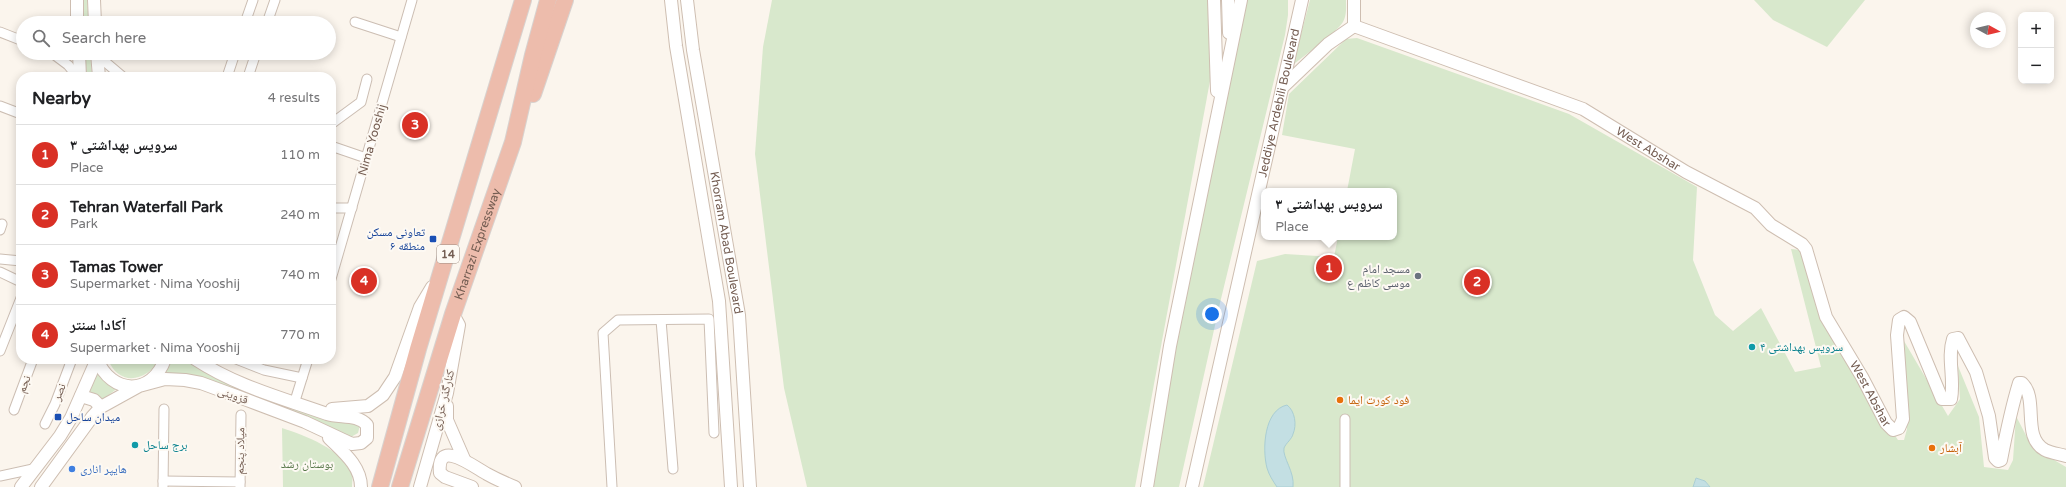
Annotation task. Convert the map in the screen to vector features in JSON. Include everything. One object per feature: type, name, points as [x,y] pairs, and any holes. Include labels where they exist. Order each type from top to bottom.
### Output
[{"type":"highway","points":[[517,0],[517,22]]},
{"type":"highway","name":"Kharrazi Expressway","points":[[380,487],[418,349],[523,0]]},
{"type":"highway","name":"Kharrazi Expressway","points":[[400,487],[453,314],[513,142],[533,55],[548,0]]},
{"type":"highway","points":[[513,142],[531,101],[565,0]]},
{"type":"street","points":[[76,0],[77,16]]},
{"type":"street","points":[[94,0],[95,16]]},
{"type":"street","points":[[248,16],[254,0]]},
{"type":"street","points":[[269,16],[275,0]]},
{"type":"street","name":"Nima Yooshij","points":[[336,262],[412,0]]},
{"type":"street","name":"Khorram Abad Boulevard","points":[[671,0],[676,46],[718,293],[714,319],[724,384],[731,487]]},
{"type":"street","name":"Khorram Abad Boulevard","points":[[687,0],[693,50],[739,315],[750,487]]},
{"type":"street","points":[[1214,0],[1218,110]]},
{"type":"street","points":[[1228,0],[1229,62]]},
{"type":"street","points":[[1147,487],[1170,346],[1241,0]]},
{"type":"street","name":"Jeddiye Ardebili Boulevard","points":[[1192,487],[1302,0]]},
{"type":"street","points":[[1282,87],[1328,44],[1354,26],[1354,0]]},
{"type":"street","points":[[355,22],[402,37]]},
{"type":"street","name":"West Abshar","points":[[1354,26],[1505,80],[1583,110],[1686,172],[1755,208],[1771,225],[1802,244],[1806,249],[1826,317],[1862,377],[1886,423],[1892,430],[1899,428],[1903,419],[1897,335],[1899,320],[1904,318],[1910,322],[1942,399],[1951,399],[1953,389],[1951,346],[1953,339],[1958,338],[1962,344],[1976,372],[1989,416],[1995,458],[1998,461],[2001,460],[2006,427],[2019,383],[2022,383],[2025,386],[2032,430],[2036,443],[2045,450],[2066,456]]},
{"type":"street","points":[[0,32],[16,38]]},
{"type":"street","points":[[61,60],[74,72]]},
{"type":"street","points":[[79,60],[79,72]]},
{"type":"street","points":[[98,60],[99,72]]},
{"type":"street","points":[[104,60],[117,72]]},
{"type":"street","points":[[229,72],[233,60]]},
{"type":"street","points":[[250,72],[254,60]]},
{"type":"street","points":[[336,120],[361,102],[368,79]]},
{"type":"street","points":[[0,106],[16,112]]},
{"type":"street","points":[[336,118],[341,117]]},
{"type":"street","points":[[336,148],[366,158]]},
{"type":"street","points":[[336,208],[352,208]]},
{"type":"street","points":[[0,259],[16,261]]},
{"type":"street","points":[[311,408],[346,409],[368,406],[383,395],[394,377],[420,307],[444,266]]},
{"type":"street","points":[[0,272],[16,280]]},
{"type":"street","points":[[0,351],[16,311]]},
{"type":"street","name":"کنارگذر خرازی","points":[[420,487],[446,393],[459,325],[453,314]]},
{"type":"street","points":[[612,487],[603,333],[618,320],[714,319],[712,384],[714,433]]},
{"type":"street","points":[[661,320],[673,469]]},
{"type":"street","name":"نجم","points":[[14,410],[31,364]]},
{"type":"street","name":"نصر","points":[[45,424],[55,404],[70,364]]},
{"type":"street","points":[[21,487],[33,469],[60,436],[81,396],[95,364]]},
{"type":"street","points":[[99,364],[108,378],[123,385],[139,386]]},
{"type":"street","points":[[41,487],[101,407],[156,376],[162,364]]},
{"type":"street","name":"قزوینی","points":[[139,386],[165,379],[201,383],[272,409],[352,444],[357,444],[367,438],[368,429],[364,422],[360,420],[332,415],[294,404],[232,380],[204,364]]},
{"type":"street","points":[[257,364],[302,378]]},
{"type":"street","points":[[294,404],[306,364]]},
{"type":"street","points":[[712,384],[724,384]]},
{"type":"street","points":[[446,393],[447,420],[464,459]]},
{"type":"street","points":[[81,396],[94,400],[101,407]]},
{"type":"street","points":[[164,409],[163,484],[240,484]]},
{"type":"street","name":"میلاد پنجم","points":[[240,484],[241,415]]},
{"type":"street","points":[[1345,419],[1345,487]]},
{"type":"street","points":[[323,432],[339,447],[358,470],[361,487]]},
{"type":"street","points":[[472,487],[445,477],[440,472],[439,465],[442,458],[456,455],[491,476],[515,487]]},
{"type":"street","points":[[0,476],[33,469]]},
{"type":"green space","points":[[83,0],[87,0],[88,16],[84,16]]},
{"type":"green space","points":[[772,0],[1212,0],[1217,43],[1135,487],[807,487],[784,388],[755,154],[763,47]]},
{"type":"green space","points":[[1246,0],[1288,0],[1288,15],[1285,35],[1220,303],[1179,487],[1150,487],[1160,423]]},
{"type":"green space","points":[[1310,0],[1346,0],[1345,17],[1343,22],[1333,33],[1293,65]]},
{"type":"green space","points":[[1754,0],[1865,0],[1827,47],[1773,20]]},
{"type":"green space","points":[[1357,38],[1569,114],[1697,187],[1693,260],[1715,315],[1733,331],[1761,308],[1795,372],[1821,367],[1791,249],[1802,250],[1817,304],[1840,353],[1898,440],[1904,440],[1907,429],[1904,341],[1948,416],[1960,399],[1958,366],[1979,417],[1984,467],[2008,470],[2013,460],[2016,416],[2032,447],[2066,467],[2066,487],[1710,487],[1705,481],[1696,478],[1693,487],[1203,487],[1257,261],[1285,254],[1334,257],[1337,240],[1397,240],[1397,188],[1348,188],[1355,149],[1282,135],[1289,94],[1346,39]]},
{"type":"green space","points":[[86,60],[91,60],[92,72],[87,72]]},
{"type":"green space","points":[[111,364],[156,364],[148,373],[133,378],[125,377],[119,374]]},
{"type":"green space","points":[[167,364],[193,364],[218,379],[360,425],[358,433],[351,437],[161,376]]},
{"type":"green space","points":[[97,370],[119,387],[101,401],[89,392]]},
{"type":"green space","name":"بوستان رشد","points":[[282,428],[312,439],[341,458],[348,465],[352,474],[352,487],[283,487]]},
{"type":"water","points":[[1287,405],[1292,411],[1295,422],[1292,436],[1284,448],[1285,456],[1292,476],[1293,487],[1277,487],[1270,476],[1265,460],[1266,431],[1273,414],[1279,408]]},
{"type":"water","points":[[1696,478],[1705,481],[1710,487],[1693,487]]},
{"type":"place","name":"Tamas Tower","points":[[415,125]]},
{"type":"place","name":"تعاونی مسکن منطقه ۶","points":[[433,239]]},
{"type":"place","name":"سرویس بهداشتی ۳","points":[[1329,268]]},
{"type":"place","name":"مسجد امام موسی کاظم ع","points":[[1418,276]]},
{"type":"place","name":"آکادا سنتر","points":[[364,281]]},
{"type":"place","name":"Tehran Waterfall Park","points":[[1477,282]]},
{"type":"place","name":"سرویس بهداشتی ۴","points":[[1752,347]]},
{"type":"place","name":"فود کورت ایما","points":[[1340,400]]},
{"type":"place","name":"میدان ساحل","points":[[58,417]]},
{"type":"place","name":"برج ساحل","points":[[135,445]]},
{"type":"place","name":"آبشار","points":[[1932,448]]},
{"type":"place","name":"هايپر اناری","points":[[72,469]]}]
